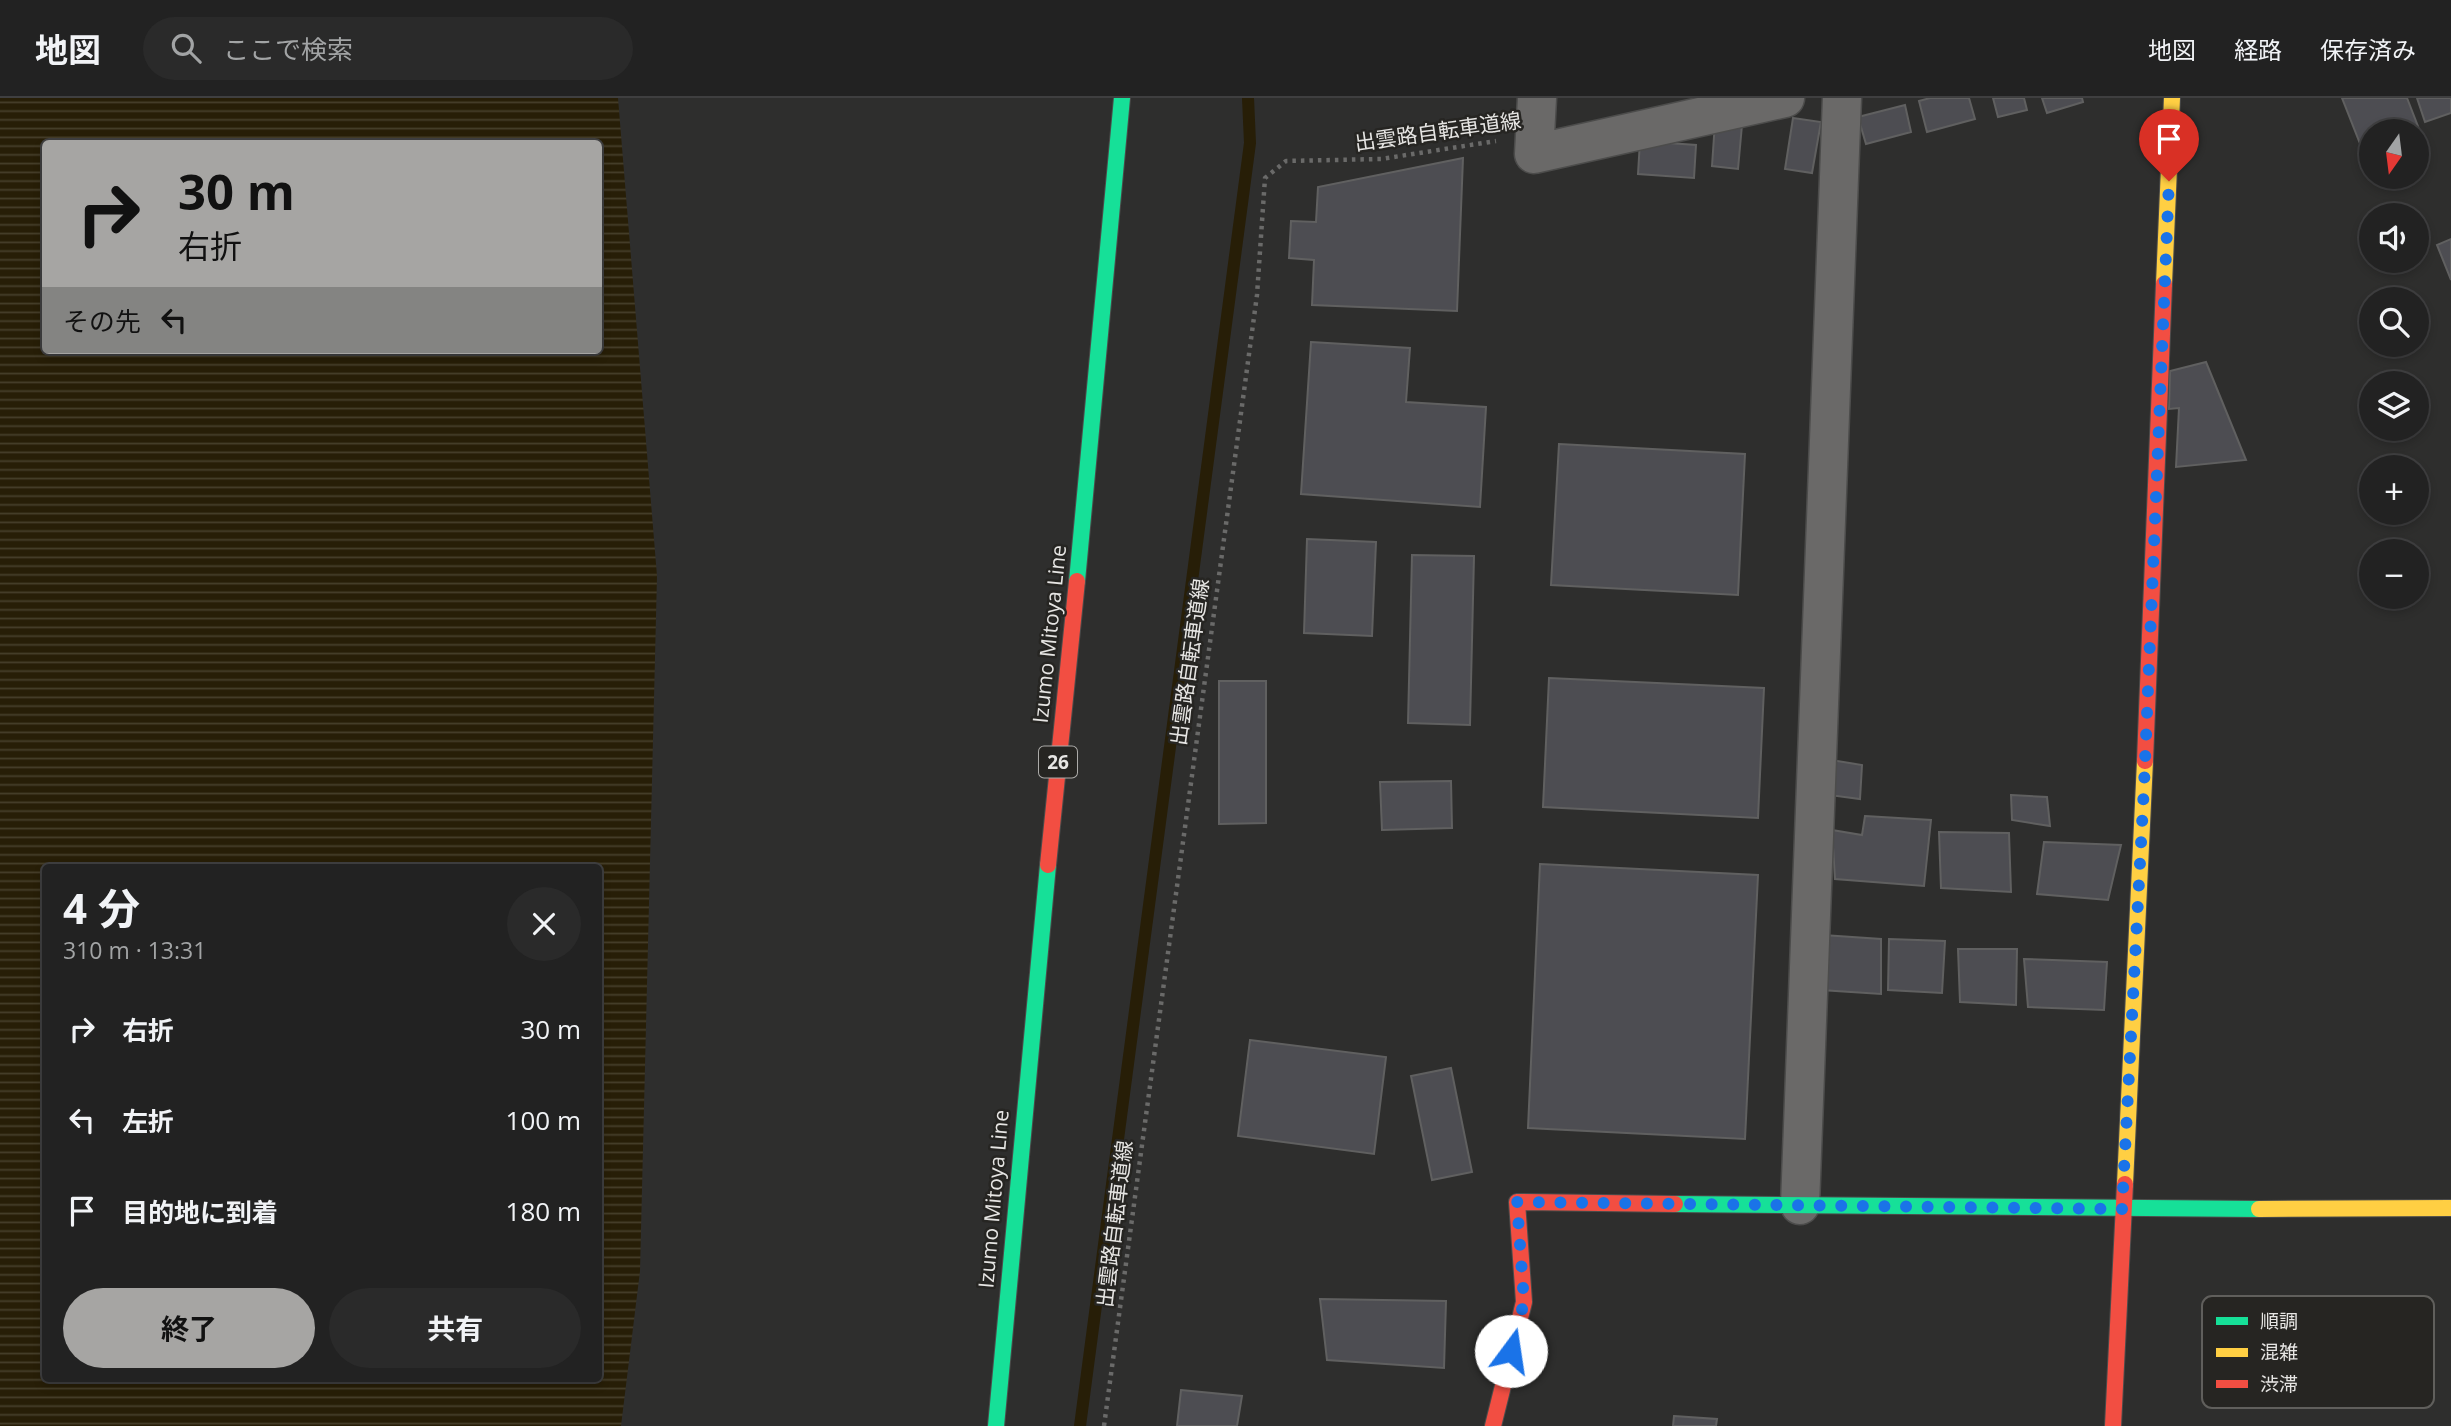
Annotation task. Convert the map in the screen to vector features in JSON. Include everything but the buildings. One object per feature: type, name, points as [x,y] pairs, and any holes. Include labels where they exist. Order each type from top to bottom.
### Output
[{"type":"street","name":"Izumo Mitoya Line","points":[[996,1426],[1020,1143],[1102,332],[1122,98]]},
{"type":"street","points":[[1536,116],[1534,155],[1784,98]]},
{"type":"street","points":[[1800,1205],[1843,98]]},
{"type":"street","points":[[2113,1426],[2144,786],[2172,98]]},
{"type":"street","points":[[1493,1426],[1524,1302],[1517,1202],[2122,1209],[2451,1208]]},
{"type":"path","name":"出雲路自転車道線","points":[[1104,1426],[1257,295],[1265,178],[1286,161],[1381,159],[1536,116]]},
{"type":"shaded area","points":[[0,98],[618,98],[657,576],[640,1271],[621,1426],[0,1426]]},
{"type":"waterway","points":[[1080,1426],[1250,143],[1248,98]]},
{"type":"traffic: fast","points":[[1077,581],[1122,98]]},
{"type":"traffic: fast","points":[[996,1426],[1048,865]]},
{"type":"traffic: fast","points":[[1675,1204],[2259,1209]]},
{"type":"traffic: slow","points":[[2164,284],[2172,98]]},
{"type":"traffic: slow","points":[[2125,1184],[2145,761]]},
{"type":"traffic: slow","points":[[2259,1209],[2451,1208]]},
{"type":"traffic: jam","points":[[2145,761],[2164,284]]},
{"type":"traffic: jam","points":[[1048,865],[1077,581]]},
{"type":"traffic: jam","points":[[2113,1426],[2125,1184]]},
{"type":"traffic: jam","points":[[1493,1426],[1524,1302],[1517,1202],[1675,1204]]},
{"type":"route","points":[[1511,1351],[1524,1302],[1517,1202],[2122,1209],[2144,786],[2169,181]]}]
